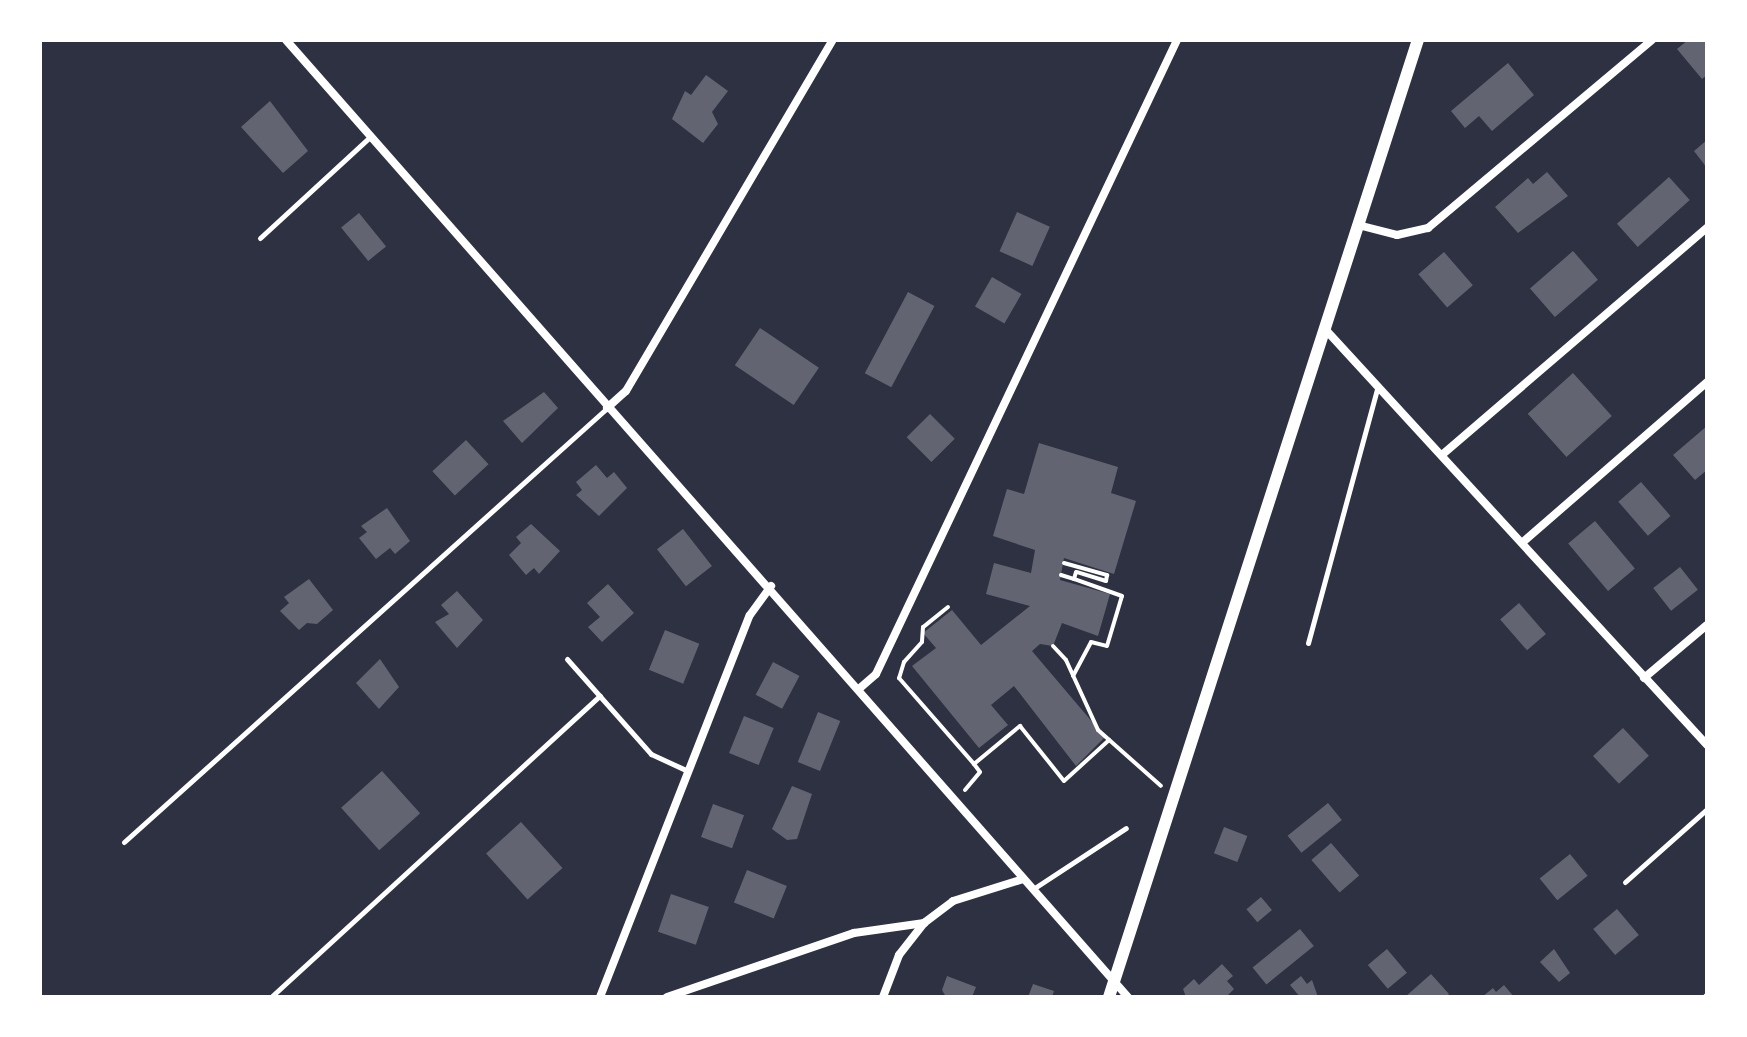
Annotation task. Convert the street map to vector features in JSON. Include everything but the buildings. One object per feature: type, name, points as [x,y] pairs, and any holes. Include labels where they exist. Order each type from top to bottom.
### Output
[{"type":"street","points":[[286,40],[607,408],[771,586],[1128,997]]},
{"type":"street","points":[[607,408],[626,391],[833,40]]},
{"type":"street","points":[[860,688],[876,674],[1177,40]]},
{"type":"street","points":[[1109,997],[1418,40]]},
{"type":"street","points":[[1358,225],[1397,235],[1428,228],[1652,40]]},
{"type":"street","points":[[1443,454],[1707,228]]},
{"type":"street","points":[[1325,329],[1707,745]]},
{"type":"street","points":[[1523,542],[1707,382]]},
{"type":"street","points":[[600,997],[750,615],[771,586]]},
{"type":"street","points":[[1644,678],[1707,625]]},
{"type":"street","points":[[883,997],[899,955],[924,923],[953,901],[1023,879]]},
{"type":"street","points":[[667,997],[854,933],[924,923]]},
{"type":"lane","points":[[260,238],[370,137]]},
{"type":"lane","points":[[1308,643],[1378,385]]},
{"type":"lane","points":[[124,842],[607,408]]},
{"type":"lane","points":[[567,659],[651,754],[688,771]]},
{"type":"lane","points":[[271,997],[600,696]]},
{"type":"lane","points":[[1625,882],[1707,809]]},
{"type":"lane","points":[[1032,889],[1126,828]]},
{"type":"path","points":[[1064,563],[1107,575],[1106,581],[1076,572],[1074,579]]},
{"type":"path","points":[[1061,575],[1122,596],[1107,646],[1091,642],[1073,676]]},
{"type":"path","points":[[948,607],[923,627],[922,642],[904,662],[899,678],[980,772],[965,790]]},
{"type":"path","points":[[1053,646],[1073,676],[1098,730],[1163,786]]},
{"type":"path","points":[[974,764],[1020,726],[1064,781],[1109,740]]}]
